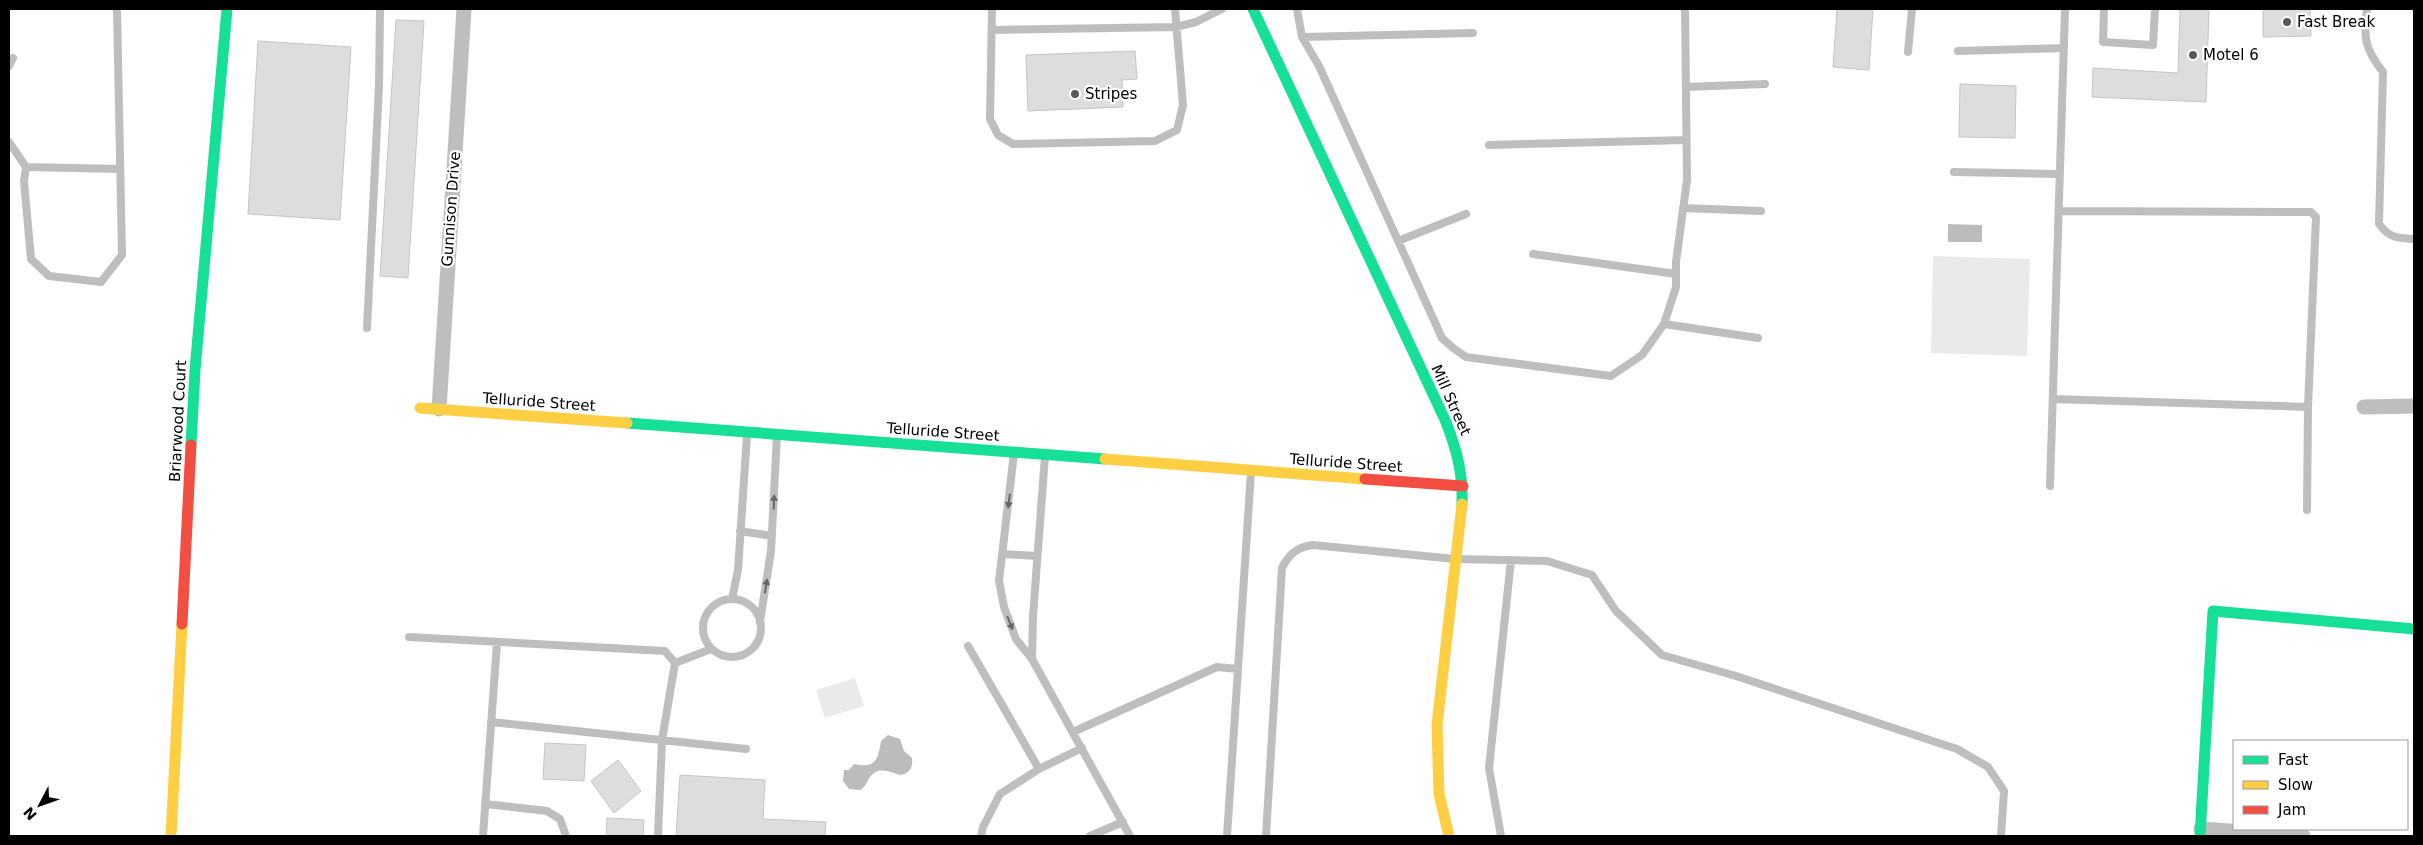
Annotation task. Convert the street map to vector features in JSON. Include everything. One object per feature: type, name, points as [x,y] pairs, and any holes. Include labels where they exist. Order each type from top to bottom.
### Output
[{"type":"street","name":"Briarwood Court","points":[[171,836],[195,370],[227,9]]},
{"type":"street","name":"Gunnison Drive","points":[[439,409],[464,9]]},
{"type":"street","name":"Mill Street","points":[[1254,9],[1446,422],[1459,456],[1463,486],[1462,521],[1455,559],[1437,725],[1439,794],[1449,836]]},
{"type":"street","points":[[2364,407],[2414,406]]},
{"type":"street","name":"Telluride Street","points":[[420,408],[1463,486]]},
{"type":"street","points":[[2303,836],[2200,833],[2213,611],[2414,629]]},
{"type":"lane","points":[[9,142],[26,168],[24,180],[31,259],[49,276],[101,282],[122,255],[117,9]]},
{"type":"lane","points":[[367,328],[379,86],[380,9]]},
{"type":"lane","points":[[992,9],[990,119],[998,135],[1013,144],[1155,142],[1177,130],[1183,106],[1175,9]]},
{"type":"lane","points":[[993,30],[1176,27],[1196,22],[1222,9]]},
{"type":"lane","points":[[1297,9],[1302,37],[1319,66],[1442,338],[1466,356],[1611,376],[1642,354],[1664,324],[1674,294],[1687,180],[1685,9]]},
{"type":"lane","points":[[1908,52],[1912,9]]},
{"type":"lane","points":[[2050,486],[2066,9]]},
{"type":"lane","points":[[2104,9],[2103,42],[2153,45],[2155,9]]},
{"type":"lane","points":[[2367,9],[2364,34],[2370,56],[2383,72],[2379,224],[2386,233],[2395,238],[2414,239]]},
{"type":"lane","points":[[1302,37],[1473,33]]},
{"type":"lane","points":[[1958,51],[2064,48]]},
{"type":"lane","points":[[9,66],[13,58]]},
{"type":"lane","points":[[1686,87],[1765,84]]},
{"type":"lane","points":[[1489,144],[1686,140]]},
{"type":"lane","points":[[26,168],[120,169]]},
{"type":"lane","points":[[1954,172],[2060,174]]},
{"type":"lane","points":[[1683,208],[1761,211]]},
{"type":"lane","points":[[2059,210],[2311,212],[2316,217],[2308,407],[2307,510]]},
{"type":"lane","points":[[1398,241],[1466,214]]},
{"type":"lane","points":[[1533,254],[1676,274]]},
{"type":"lane","points":[[1664,324],[1758,338]]},
{"type":"lane","points":[[2053,399],[2308,407]]},
{"type":"lane","points":[[732,599],[738,570],[747,432]]},
{"type":"lane","points":[[760,622],[757,613],[750,606],[732,599],[720,601],[711,608],[704,617],[702,629],[705,640],[711,649],[720,655],[731,658],[751,651],[758,643],[761,633],[760,622],[772,536],[777,435]]},
{"type":"lane","points":[[1014,453],[1000,581],[1004,608],[1016,639],[1032,659],[1130,836]]},
{"type":"lane","points":[[1032,659],[1037,556],[1045,455]]},
{"type":"lane","points":[[1227,836],[1251,470]]},
{"type":"lane","points":[[740,531],[772,536]]},
{"type":"lane","points":[[1266,836],[1280,578],[1282,568],[1288,557],[1296,550],[1313,545],[1455,559],[1547,561],[1592,575],[1616,611],[1662,656],[1736,676],[1957,749],[1988,767],[2004,791],[2001,836]]},
{"type":"lane","points":[[1003,554],[1037,556]]},
{"type":"lane","points":[[1501,836],[1488,768],[1511,560]]},
{"type":"lane","points":[[409,637],[665,651],[675,663],[662,740],[658,836]]},
{"type":"lane","points":[[483,836],[497,642]]},
{"type":"lane","points":[[968,646],[1039,769]]},
{"type":"lane","points":[[675,663],[711,649]]},
{"type":"lane","points":[[1073,732],[1217,667],[1238,669]]},
{"type":"lane","points":[[492,722],[746,749]]},
{"type":"lane","points":[[981,836],[982,827],[1000,794],[1039,769],[1082,748]]},
{"type":"lane","points":[[485,804],[547,811],[560,819],[566,836]]},
{"type":"lane","points":[[1090,836],[1123,822]]},
{"type":"shaded area","points":[[1948,224],[1982,225],[1982,242],[1948,242]]},
{"type":"shaded area","points":[[1933,256],[2030,259],[2027,356],[1931,353]]},
{"type":"shaded area","points":[[855,678],[864,706],[825,718],[816,690]]},
{"type":"shaded area","points":[[888,735],[900,739],[904,751],[912,758],[910,769],[907,773],[901,775],[877,771],[860,790],[849,789],[843,781],[844,770],[849,770],[854,764],[867,765],[875,761],[879,753],[881,741]]},
{"type":"building","points":[[1837,9],[1873,9],[1869,70],[1833,67]]},
{"type":"building","name":"Motel 6","points":[[2180,9],[2209,9],[2206,102],[2092,97],[2093,68],[2178,73]]},
{"type":"building","name":"Fast Break","points":[[2263,9],[2310,9],[2311,36],[2263,37]]},
{"type":"building","points":[[396,20],[424,21],[408,278],[380,276]]},
{"type":"building","points":[[258,41],[351,47],[340,220],[248,214]]},
{"type":"building","name":"Stripes","points":[[1135,51],[1137,79],[1122,80],[1123,107],[1028,111],[1026,55]]},
{"type":"building","points":[[1960,84],[2016,86],[2015,138],[1959,137]]},
{"type":"building","points":[[545,743],[586,745],[584,781],[543,779]]},
{"type":"building","points":[[618,760],[641,791],[614,813],[591,781]]},
{"type":"building","points":[[680,775],[765,780],[763,819],[826,822],[825,836],[676,836]]},
{"type":"building","points":[[607,818],[644,820],[643,836],[606,836]]},
{"type":"traffic: fast","points":[[191,445],[195,370],[227,9]]},
{"type":"traffic: fast","points":[[1253,9],[1446,422],[1458,462],[1462,504]]},
{"type":"traffic: fast","points":[[627,423],[1105,459]]},
{"type":"traffic: fast","points":[[2200,836],[2213,611],[2414,629]]},
{"type":"traffic: slow","points":[[420,408],[627,423]]},
{"type":"traffic: slow","points":[[1105,459],[1365,479]]},
{"type":"traffic: slow","points":[[1449,836],[1439,794],[1437,725],[1462,504]]},
{"type":"traffic: slow","points":[[171,836],[182,624]]},
{"type":"traffic: jam","points":[[182,624],[191,445]]},
{"type":"traffic: jam","points":[[1365,479],[1463,486]]},
{"type":"place","name":"Fast Break","points":[[2287,22]]},
{"type":"place","name":"Motel 6","points":[[2193,55]]},
{"type":"place","name":"Stripes","points":[[1075,94]]}]
